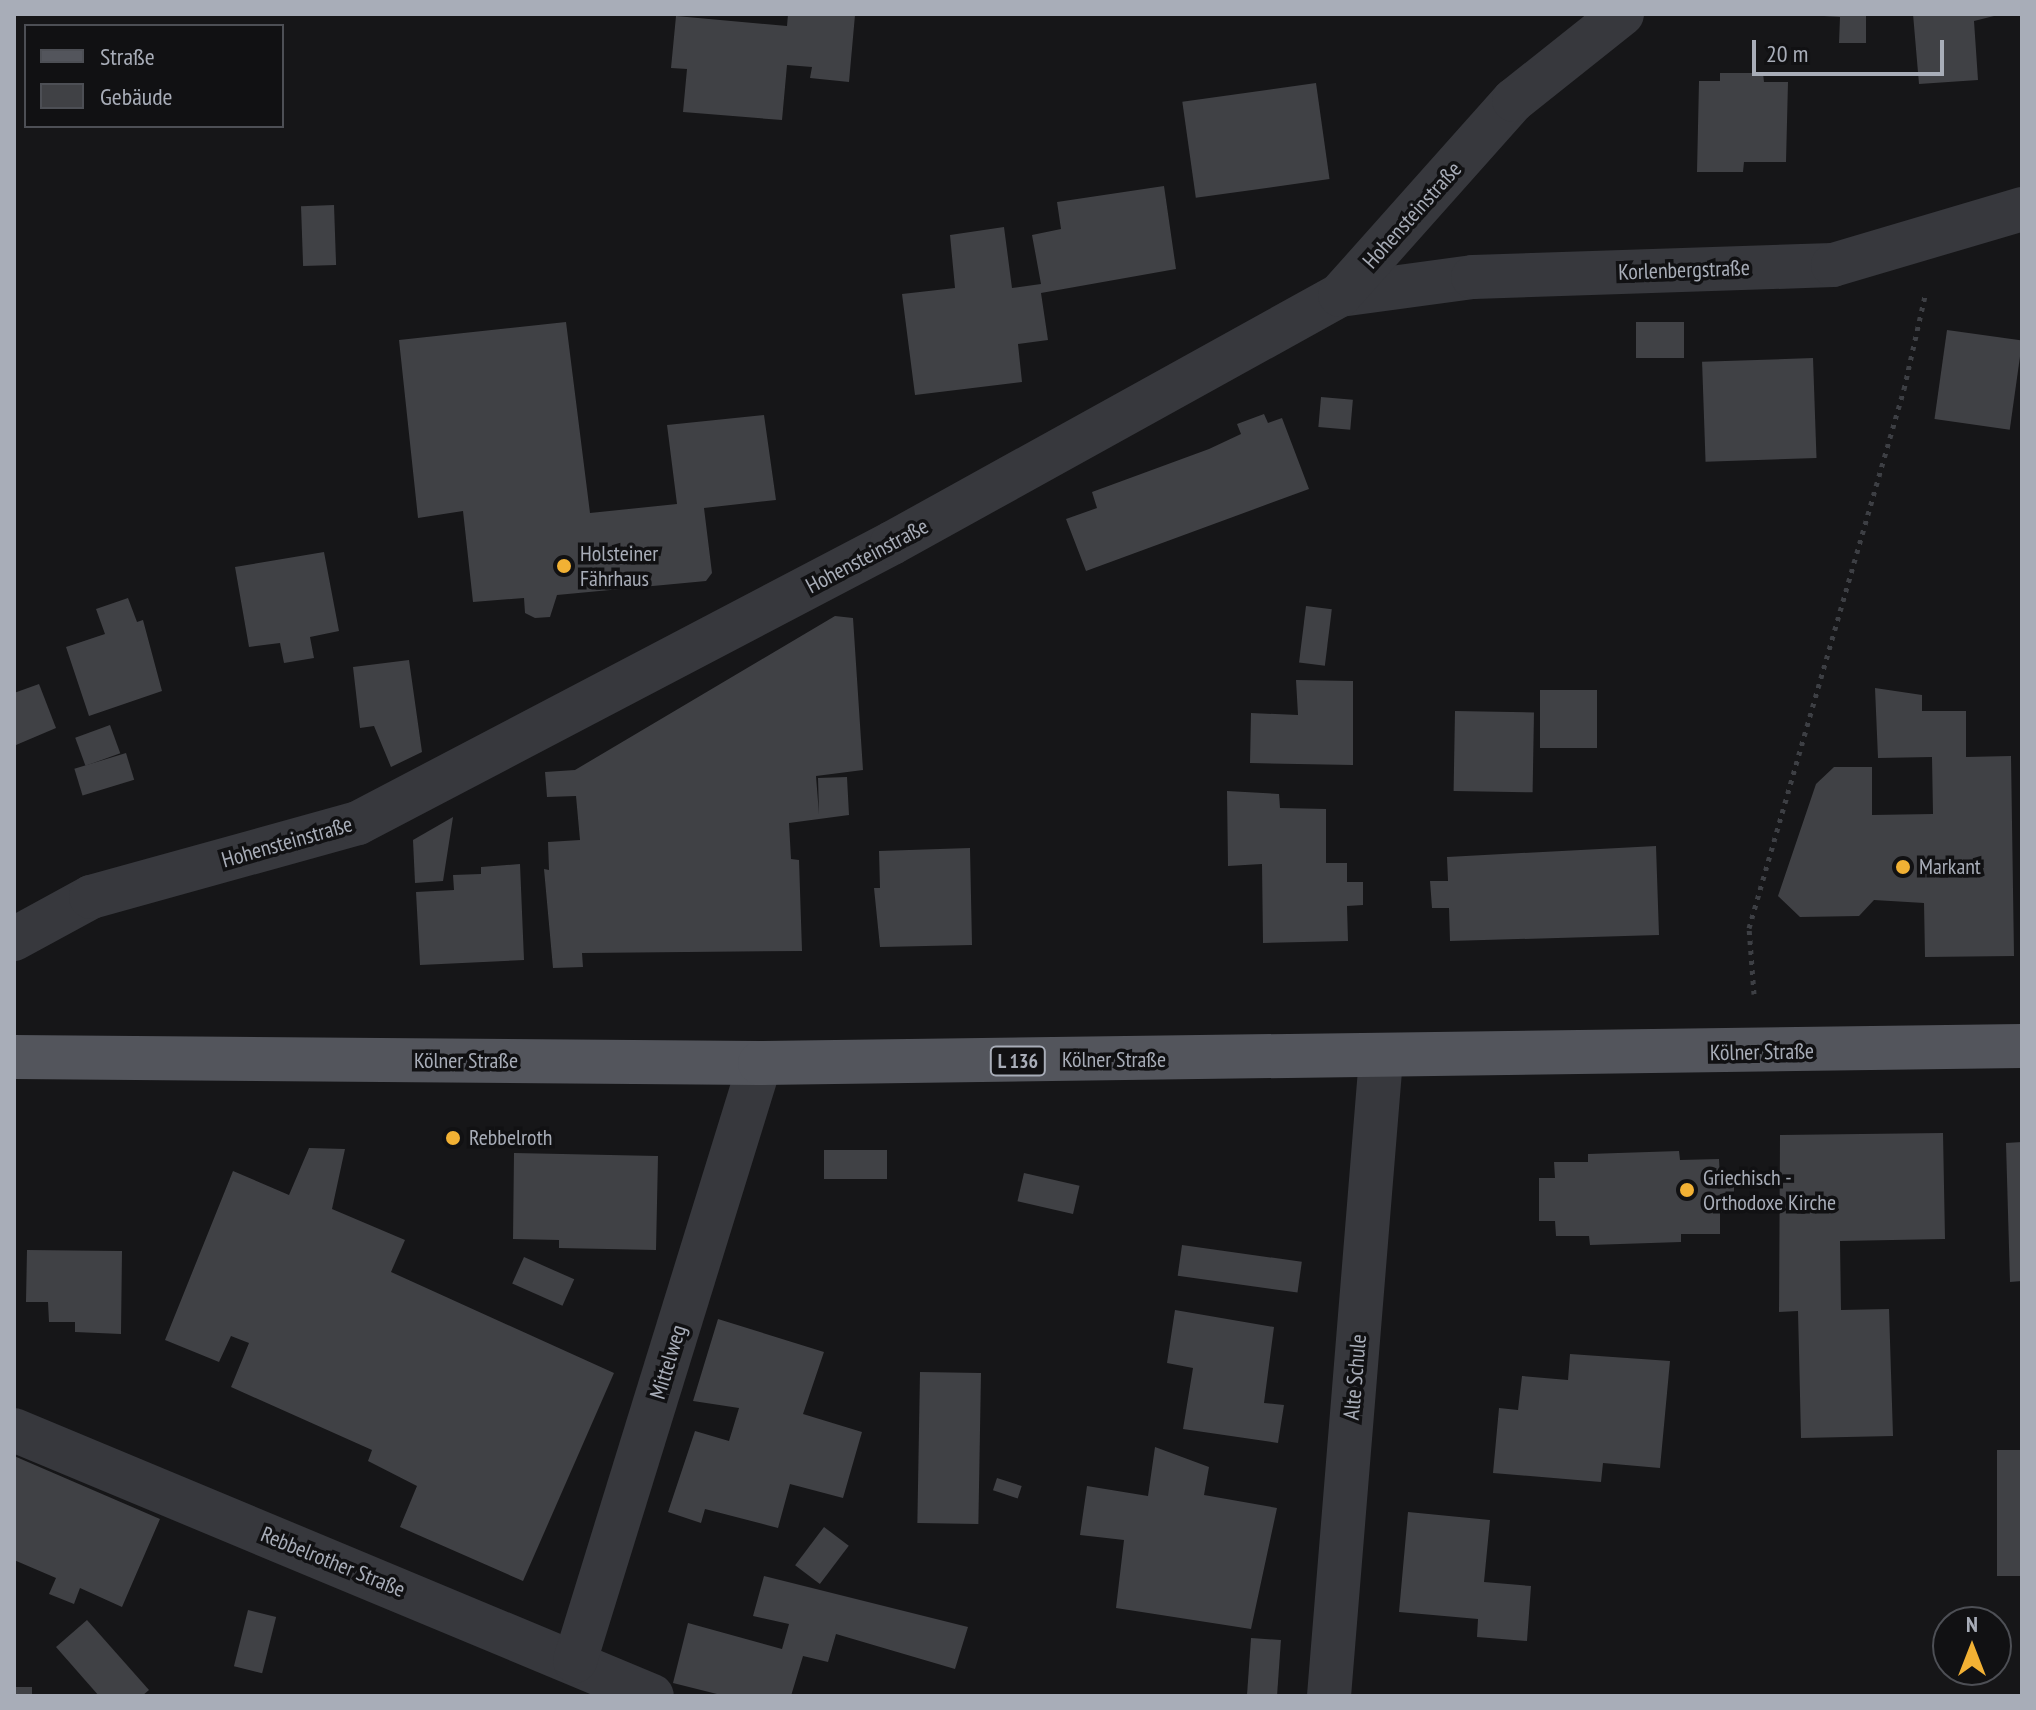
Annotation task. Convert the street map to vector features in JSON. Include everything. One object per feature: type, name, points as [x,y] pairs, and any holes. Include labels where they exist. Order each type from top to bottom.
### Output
[{"type":"main road","name":"Kölner Straße","points":[[14,1057],[760,1063],[1381,1058],[2022,1046]]},
{"type":"street","name":"Hohensteinstraße","points":[[14,939],[91,897],[358,823],[892,543],[1340,295],[1514,100],[1622,14]]},
{"type":"street","name":"Korlenbergstraße","points":[[1340,295],[1473,277],[1833,265],[2022,209]]},
{"type":"street","name":"Alte Schule","points":[[1329,1696],[1381,1058]]},
{"type":"street","name":"Mittelweg","points":[[575,1661],[760,1063]]},
{"type":"street","name":"Rebbelrother Straße","points":[[14,1430],[575,1661],[652,1696]]},
{"type":"path","points":[[1759,1052],[1749,928],[1904,389],[1939,233]]},
{"type":"building","points":[[788,14],[855,15],[849,82],[810,78],[812,67],[787,65],[782,120],[683,112],[687,69],[671,68],[676,16],[787,26]]},
{"type":"building","points":[[1791,14],[1866,14],[1866,43],[1839,43],[1840,17]]},
{"type":"building","points":[[1913,14],[2002,14],[1974,21],[1978,80],[1919,84]]},
{"type":"building","points":[[1720,73],[1763,73],[1764,82],[1788,82],[1786,162],[1744,162],[1743,172],[1697,172],[1699,81],[1720,81]]},
{"type":"building","points":[[1316,83],[1329,179],[1196,198],[1182,102]]},
{"type":"building","points":[[1164,186],[1176,269],[1041,293],[1048,340],[1018,344],[1022,382],[915,395],[902,294],[955,288],[950,235],[1004,227],[1012,288],[1041,284],[1032,235],[1061,229],[1057,202]]},
{"type":"building","points":[[334,205],[336,265],[303,266],[301,206]]},
{"type":"building","points":[[566,322],[590,513],[677,504],[667,425],[764,415],[776,500],[704,508],[712,573],[706,581],[557,595],[550,617],[535,618],[525,613],[524,598],[473,602],[463,511],[418,518],[399,340]]},
{"type":"building","points":[[1636,322],[1684,322],[1684,358],[1636,358]]},
{"type":"building","points":[[1947,330],[2022,341],[2010,430],[1934,419]]},
{"type":"building","points":[[1813,358],[1816,458],[1706,462],[1702,362]]},
{"type":"building","points":[[1321,397],[1353,400],[1350,430],[1318,427]]},
{"type":"building","points":[[1264,414],[1268,423],[1282,418],[1309,489],[1086,571],[1066,519],[1097,508],[1092,492],[1209,449],[1241,434],[1237,424]]},
{"type":"building","points":[[324,552],[339,631],[310,637],[314,658],[284,663],[280,643],[249,647],[235,567]]},
{"type":"building","points":[[128,598],[137,622],[143,620],[162,691],[89,716],[66,647],[105,634],[96,609]]},
{"type":"building","points":[[1306,606],[1332,609],[1325,666],[1299,663]]},
{"type":"building","points":[[835,616],[853,618],[863,770],[816,776],[819,814],[818,778],[847,777],[849,815],[789,823],[791,859],[799,860],[802,951],[582,953],[583,967],[553,968],[544,869],[549,870],[548,842],[580,840],[576,796],[547,797],[545,772],[575,770]]},
{"type":"building","points":[[409,660],[422,752],[391,767],[374,726],[360,728],[353,667]]},
{"type":"building","points":[[1296,680],[1353,681],[1353,765],[1250,763],[1251,713],[1298,715]]},
{"type":"building","points":[[39,684],[56,728],[16,745],[14,693]]},
{"type":"building","points":[[1875,688],[1922,695],[1922,711],[1966,711],[1966,757],[2011,756],[2014,956],[1925,957],[1924,903],[1874,900],[1859,916],[1800,917],[1778,896],[1816,784],[1834,767],[1872,767],[1872,815],[1933,814],[1932,757],[1878,758]]},
{"type":"building","points":[[1540,690],[1597,690],[1597,748],[1540,748]]},
{"type":"building","points":[[1455,711],[1534,712],[1533,792],[1454,791]]},
{"type":"building","points":[[110,725],[120,753],[85,766],[75,738]]},
{"type":"building","points":[[126,753],[134,780],[83,796],[74,769]]},
{"type":"building","points":[[1227,791],[1279,794],[1280,808],[1326,809],[1326,863],[1347,863],[1347,882],[1363,882],[1363,905],[1347,906],[1348,941],[1263,943],[1262,864],[1228,866]]},
{"type":"building","points":[[453,817],[443,881],[415,883],[413,840]]},
{"type":"building","points":[[1656,846],[1659,935],[1450,941],[1449,908],[1432,908],[1430,881],[1448,881],[1447,857]]},
{"type":"building","points":[[970,848],[972,945],[880,947],[874,888],[880,888],[879,851]]},
{"type":"building","points":[[520,864],[524,960],[420,965],[416,892],[454,890],[453,875],[481,874],[481,867]]},
{"type":"building","points":[[1943,1133],[1945,1239],[1840,1241],[1841,1310],[1889,1309],[1893,1436],[1801,1438],[1798,1311],[1779,1312],[1780,1135]]},
{"type":"building","points":[[2022,1142],[2022,1281],[2010,1282],[2006,1143]]},
{"type":"building","points":[[309,1148],[345,1149],[332,1209],[405,1240],[391,1272],[614,1373],[523,1581],[400,1527],[417,1486],[368,1461],[372,1450],[231,1387],[249,1343],[231,1336],[219,1362],[165,1340],[233,1171],[289,1195]]},
{"type":"building","points":[[824,1150],[887,1150],[887,1179],[824,1179]]},
{"type":"building","points":[[1679,1151],[1680,1160],[1719,1159],[1720,1179],[1734,1187],[1734,1205],[1720,1213],[1720,1234],[1681,1234],[1681,1242],[1590,1245],[1589,1236],[1556,1236],[1555,1221],[1539,1221],[1539,1178],[1555,1178],[1554,1162],[1588,1162],[1588,1154]]},
{"type":"building","points":[[514,1153],[658,1156],[656,1250],[559,1248],[559,1240],[513,1239]]},
{"type":"building","points":[[1024,1173],[1080,1186],[1073,1214],[1017,1201]]},
{"type":"building","points":[[1182,1245],[1302,1262],[1298,1293],[1178,1276]]},
{"type":"building","points":[[27,1250],[122,1251],[121,1334],[75,1332],[75,1322],[49,1322],[48,1302],[26,1302]]},
{"type":"building","points":[[524,1257],[574,1279],[562,1306],[512,1283]]},
{"type":"building","points":[[1175,1310],[1274,1327],[1264,1403],[1284,1405],[1278,1443],[1183,1429],[1193,1368],[1167,1363]]},
{"type":"building","points":[[718,1319],[824,1352],[803,1414],[862,1432],[843,1498],[790,1484],[778,1528],[705,1509],[701,1523],[668,1512],[695,1431],[729,1441],[739,1408],[693,1401]]},
{"type":"building","points":[[1570,1354],[1670,1361],[1660,1468],[1603,1463],[1601,1482],[1493,1473],[1499,1408],[1518,1410],[1522,1376],[1568,1380]]},
{"type":"building","points":[[920,1372],[981,1373],[978,1524],[917,1523]]},
{"type":"building","points":[[1155,1447],[1209,1467],[1204,1495],[1277,1508],[1251,1629],[1116,1608],[1124,1540],[1080,1535],[1087,1486],[1148,1496]]},
{"type":"building","points":[[1997,1450],[2022,1450],[2022,1576],[1997,1576]]},
{"type":"building","points":[[14,1456],[160,1519],[122,1607],[80,1588],[74,1604],[49,1594],[56,1578],[14,1560]]},
{"type":"building","points":[[997,1478],[1022,1486],[1018,1498],[993,1490]]},
{"type":"building","points":[[1408,1512],[1490,1520],[1484,1582],[1531,1586],[1527,1641],[1477,1637],[1478,1619],[1399,1612]]},
{"type":"building","points":[[824,1527],[849,1546],[820,1584],[795,1565]]},
{"type":"building","points":[[764,1576],[968,1627],[955,1669],[836,1634],[828,1662],[803,1656],[791,1696],[725,1696],[673,1683],[688,1623],[782,1649],[789,1624],[753,1616]]},
{"type":"building","points":[[248,1610],[276,1617],[262,1673],[234,1666]]},
{"type":"building","points":[[87,1620],[149,1690],[142,1696],[99,1696],[56,1647]]},
{"type":"building","points":[[1251,1638],[1281,1640],[1277,1696],[1247,1696]]},
{"type":"building","points":[[14,1687],[32,1687],[32,1696],[14,1696]]},
{"type":"place","name":"Holsteiner Fährhaus","points":[[564,566]]},
{"type":"place","name":"Markant","points":[[1903,867]]},
{"type":"place","name":"Rebbelroth","points":[[453,1138]]},
{"type":"place","name":"Griechisch - Orthodoxe Kirche","points":[[1687,1190]]}]
